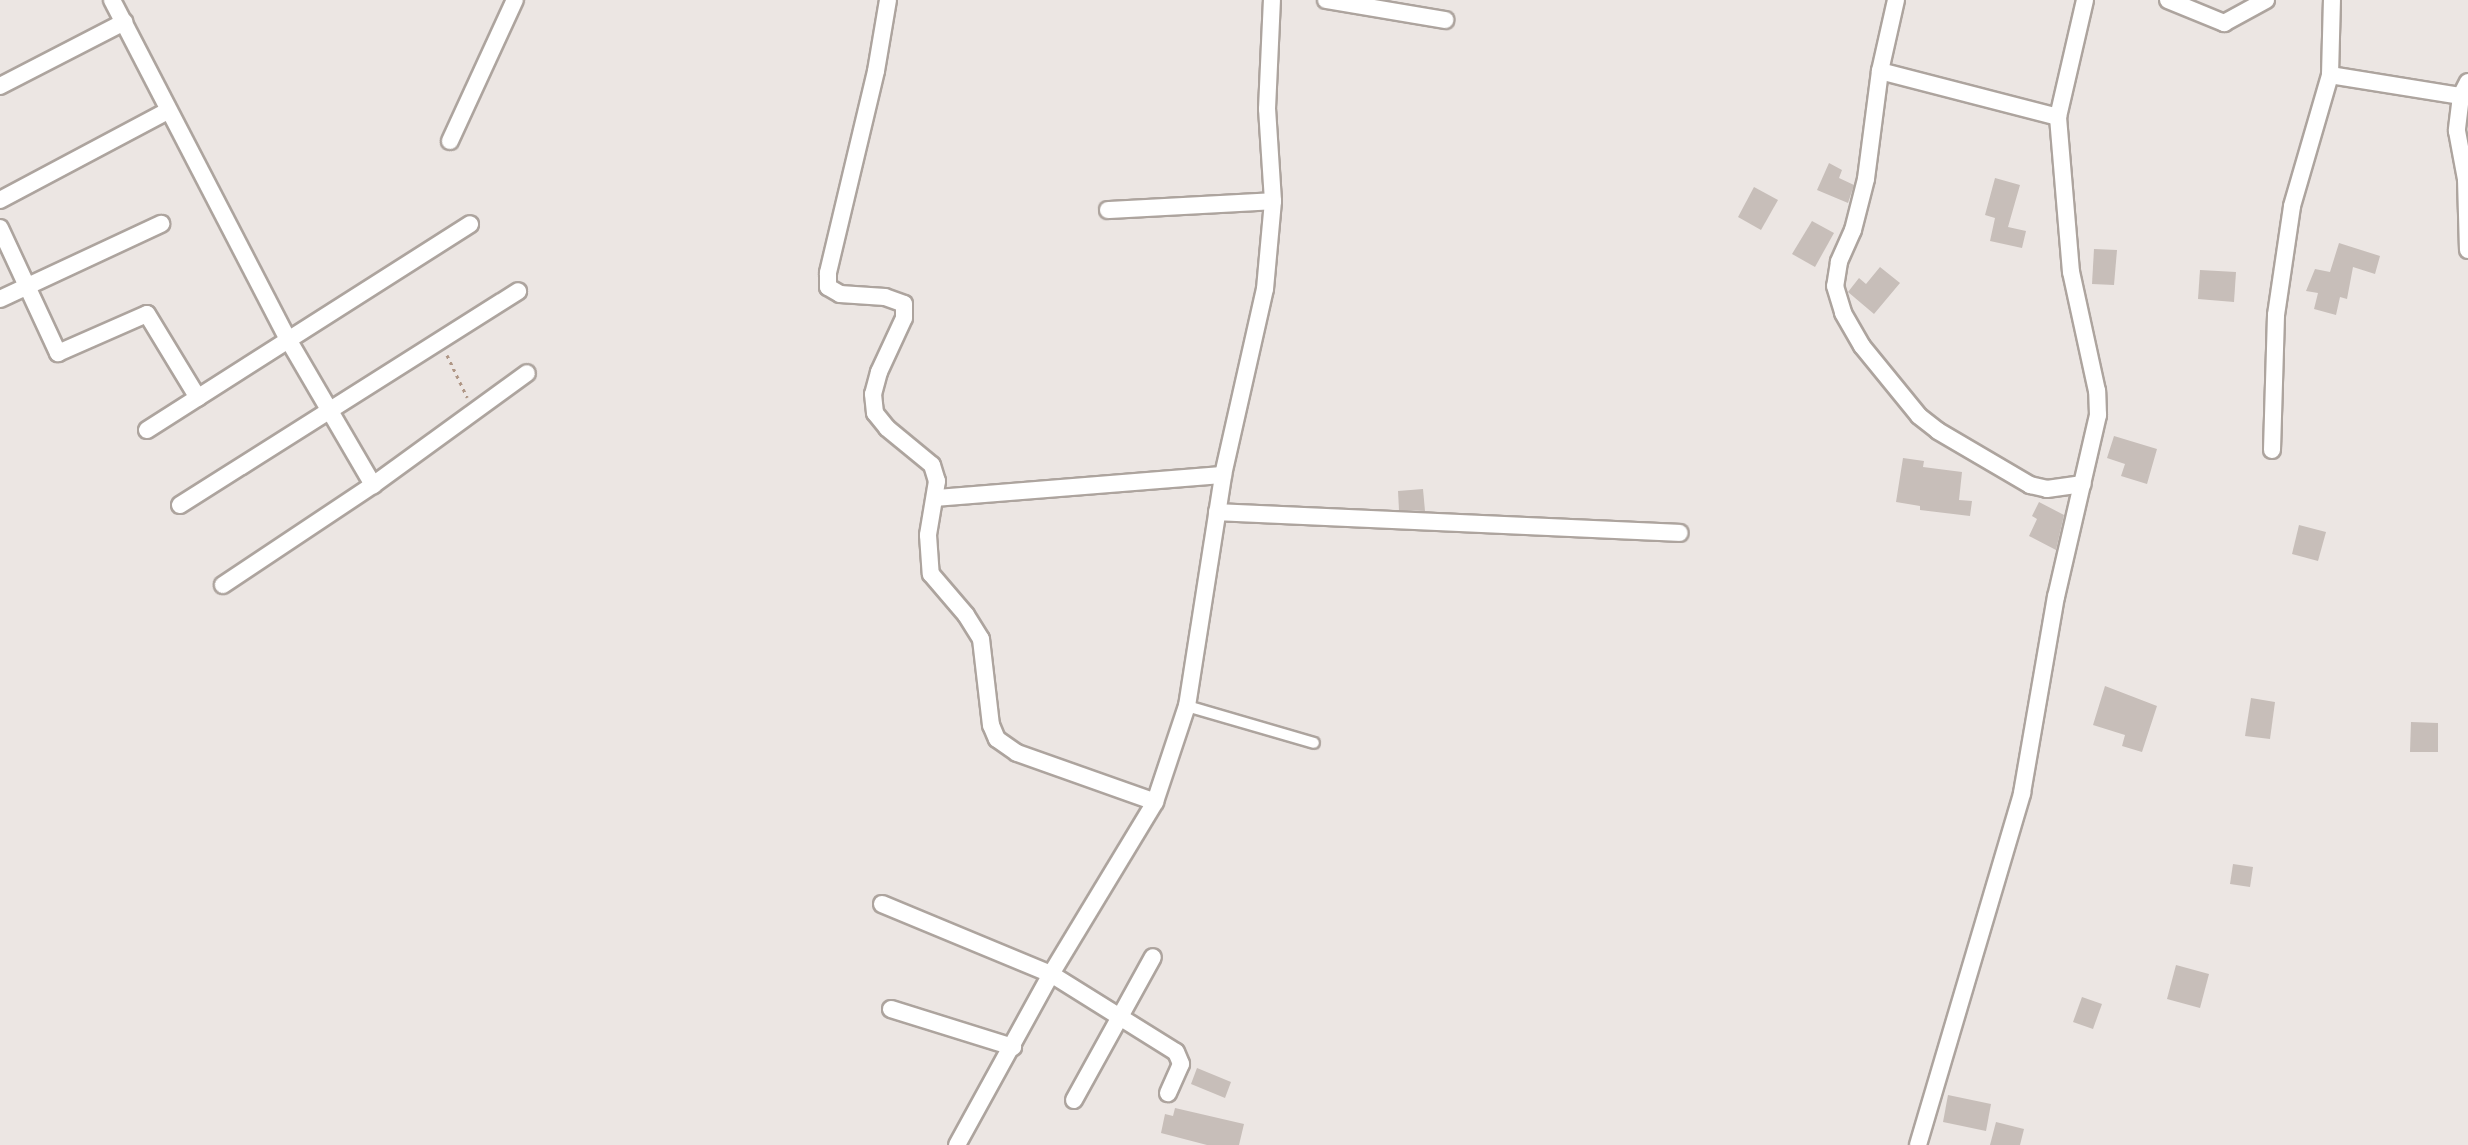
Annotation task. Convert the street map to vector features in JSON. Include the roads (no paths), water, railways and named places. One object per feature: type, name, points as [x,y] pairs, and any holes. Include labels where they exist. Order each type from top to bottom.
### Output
[{"type":"street","points":[[112,0],[289,341],[373,485]]},
{"type":"street","points":[[450,141],[515,0]]},
{"type":"street","points":[[888,0],[869,105],[828,273],[828,287],[840,294],[885,297],[904,304],[904,318],[879,372],[873,394],[875,413],[932,465],[937,481],[936,498],[928,535],[932,574],[966,615],[981,639],[986,657],[991,725],[997,739],[1017,753],[1155,802]]},
{"type":"street","points":[[957,1145],[1013,1047],[1051,974],[1155,802],[1187,706],[1216,512],[1265,289],[1273,201],[1267,109],[1272,0]]},
{"type":"street","points":[[1326,0],[1445,20]]},
{"type":"street","points":[[1896,0],[1880,71],[1866,179],[1853,230],[1839,262],[1835,286],[1843,313],[1862,345],[1920,416],[1938,431],[2030,485],[2047,489],[2084,484]]},
{"type":"street","points":[[1918,1145],[2022,793],[2056,597],[2084,484],[2098,414],[2097,391],[2071,272],[2058,117],[2085,0]]},
{"type":"street","points":[[2168,0],[2224,22],[2266,0]]},
{"type":"street","points":[[2272,450],[2276,315],[2292,206],[2330,75],[2332,0]]},
{"type":"street","points":[[0,86],[124,22]]},
{"type":"street","points":[[1880,71],[2058,117]]},
{"type":"street","points":[[2330,75],[2464,89],[2457,131],[2466,179],[2468,250]]},
{"type":"street","points":[[0,200],[169,110]]},
{"type":"street","points":[[1108,210],[1273,201]]},
{"type":"street","points":[[0,299],[26,284],[161,224]]},
{"type":"street","points":[[147,430],[470,224]]},
{"type":"street","points":[[0,228],[58,353],[147,314],[198,398]]},
{"type":"street","points":[[180,505],[332,412],[518,291]]},
{"type":"street","points":[[224,585],[373,485],[527,373]]},
{"type":"street","points":[[936,498],[1223,475]]},
{"type":"street","points":[[1216,512],[1680,533]]},
{"type":"street","points":[[882,904],[1051,974],[1179,1055],[1180,1064],[1168,1093]]},
{"type":"street","points":[[1074,1100],[1154,957]]},
{"type":"street","points":[[891,1009],[1013,1047]]},
{"type":"lane","points":[[1187,706],[1314,743]]}]
